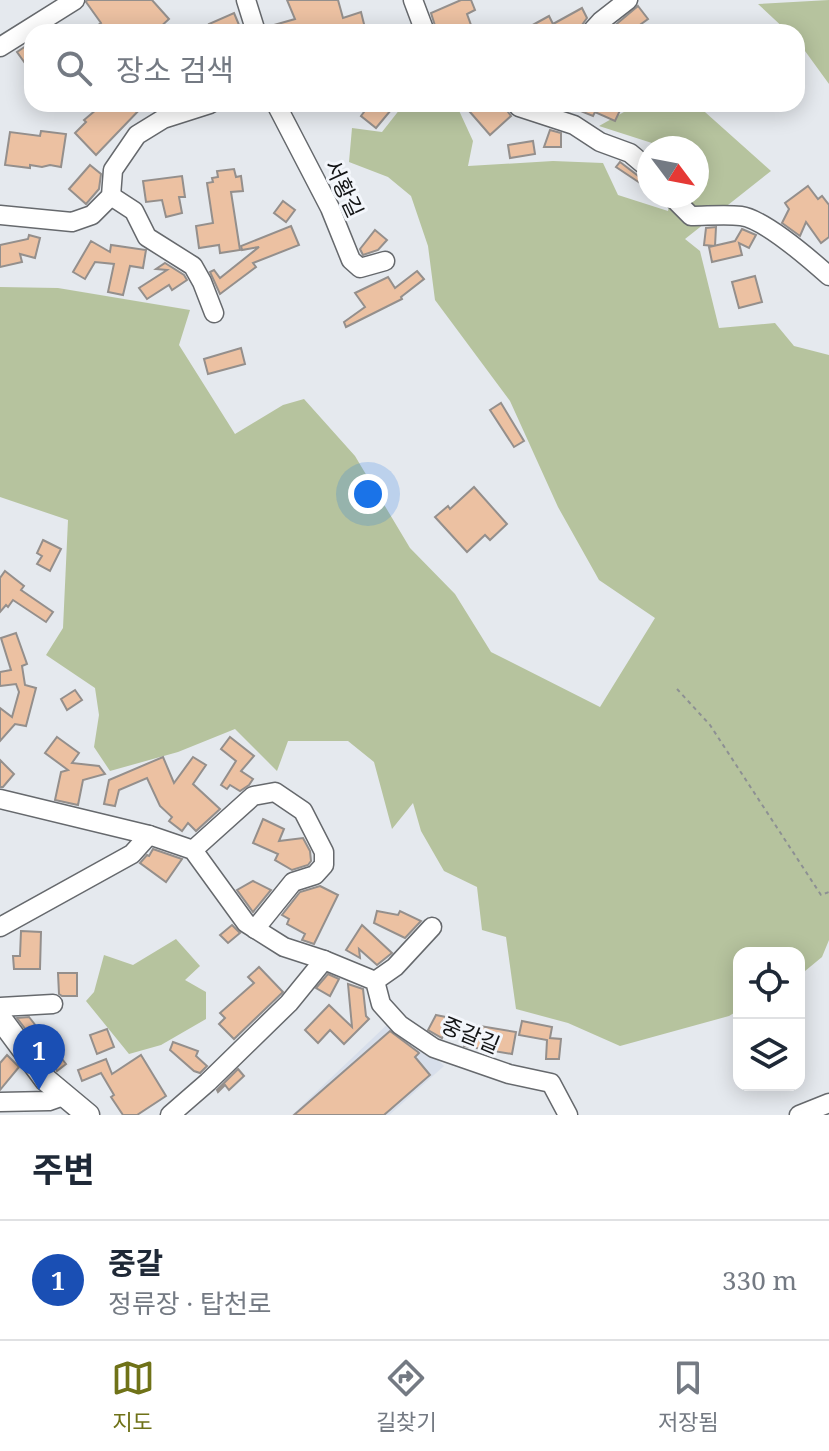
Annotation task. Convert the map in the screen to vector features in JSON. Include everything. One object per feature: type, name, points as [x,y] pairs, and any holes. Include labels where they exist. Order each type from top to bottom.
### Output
[{"type":"main road","points":[[0,1018],[46,1080],[88,1115]]},
{"type":"street","points":[[37,24],[75,0]]},
{"type":"street","points":[[246,0],[254,24]]},
{"type":"street","points":[[413,0],[422,24]]},
{"type":"street","points":[[598,24],[628,0]]},
{"type":"street","points":[[0,47],[24,32]]},
{"type":"street","points":[[0,215],[72,222],[92,215],[111,196],[113,170],[137,135],[163,119],[185,112]]},
{"type":"street","name":"서황길","points":[[280,112],[330,208],[351,260],[360,268],[385,261]]},
{"type":"street","points":[[534,112],[574,125],[600,142],[630,153],[637,159]]},
{"type":"street","points":[[111,196],[134,211],[147,237],[193,266],[214,313]]},
{"type":"street","points":[[683,208],[691,216],[744,216],[793,246],[829,276]]},
{"type":"street","points":[[193,850],[253,796],[275,792],[303,811],[324,852],[324,865],[315,875],[293,882],[255,929]]},
{"type":"street","points":[[0,799],[149,835],[193,850],[246,923],[284,947],[375,981],[395,967],[432,927]]},
{"type":"street","points":[[0,927],[132,854],[149,835]]},
{"type":"street","points":[[170,1115],[289,1003],[324,960]]},
{"type":"street","name":"중갈길","points":[[375,981],[381,1004],[400,1025],[434,1048],[509,1074],[551,1083],[568,1115]]},
{"type":"street","points":[[0,1007],[53,1004]]},
{"type":"street","points":[[0,1102],[49,1101],[63,1096]]},
{"type":"street","points":[[799,1115],[829,1103]]},
{"type":"path","points":[[677,689],[710,725],[821,895],[829,892]]},
{"type":"shaded area","points":[[391,1021],[423,1045],[444,1066],[389,1115],[292,1115]]},
{"type":"green space","points":[[829,0],[829,84],[805,51],[805,24],[779,24],[758,4]]},
{"type":"green space","points":[[398,112],[460,112],[473,141],[468,166],[553,161],[603,163],[618,195],[637,201],[637,208],[668,211],[669,208],[709,208],[709,136],[637,138],[599,126],[624,112],[705,112],[771,171],[685,239],[700,251],[719,328],[775,323],[794,346],[829,355],[829,940],[822,957],[805,971],[805,947],[733,947],[733,1014],[729,1016],[620,1046],[568,1023],[516,1009],[506,937],[482,930],[477,887],[444,871],[421,831],[413,803],[392,829],[374,762],[348,741],[288,741],[277,771],[235,729],[178,752],[110,771],[94,747],[99,715],[95,688],[46,655],[63,628],[68,520],[0,497],[0,287],[58,288],[190,310],[179,345],[235,434],[283,405],[304,399],[355,456],[410,548],[455,594],[491,652],[600,707],[655,618],[599,580],[558,507],[510,401],[435,300],[428,246],[411,196],[388,177],[349,162],[352,128],[382,132]]},
{"type":"green space","points":[[176,939],[200,966],[185,980],[206,992],[206,1019],[161,1045],[129,1054],[86,1001],[94,992],[104,955],[133,965]]},
{"type":"building","points":[[152,0],[169,19],[164,24],[100,24],[86,2]]},
{"type":"building","points":[[287,0],[338,0],[343,18],[361,12],[364,24],[278,24],[295,19]]},
{"type":"building","points":[[461,0],[471,0],[475,10],[467,14],[471,24],[434,24],[431,13]]},
{"type":"building","points":[[638,6],[648,19],[641,24],[617,24]]},
{"type":"building","points":[[582,8],[587,18],[583,24],[553,24]]},
{"type":"building","points":[[234,13],[239,24],[209,24]]},
{"type":"building","points":[[549,16],[553,24],[534,24]]},
{"type":"building","points":[[24,47],[24,62],[17,52]]},
{"type":"building","points":[[94,112],[137,112],[96,155],[75,133],[86,122],[84,120]]},
{"type":"building","points":[[364,112],[389,112],[376,128],[361,116]]},
{"type":"building","points":[[470,112],[508,112],[511,116],[490,135]]},
{"type":"building","points":[[595,112],[619,112],[615,121]]},
{"type":"building","points":[[550,130],[561,133],[561,147],[544,147]]},
{"type":"building","points":[[41,131],[66,134],[61,167],[5,165],[10,132],[40,136]]},
{"type":"building","points":[[533,141],[535,154],[510,158],[508,145]]},
{"type":"building","points":[[620,162],[637,175],[637,181],[616,167]]},
{"type":"building","points":[[90,165],[101,174],[99,189],[86,204],[69,189]]},
{"type":"building","points":[[234,169],[236,177],[241,176],[243,191],[231,192],[240,250],[220,253],[219,245],[199,248],[196,226],[213,223],[207,183],[218,177],[217,171]]},
{"type":"building","points":[[182,176],[185,197],[179,197],[182,213],[166,217],[162,200],[146,202],[143,181]]},
{"type":"building","points":[[808,186],[818,199],[822,196],[829,205],[829,237],[821,243],[806,222],[800,236],[782,223],[789,209],[785,203]]},
{"type":"building","points":[[283,201],[295,210],[286,222],[274,213]]},
{"type":"building","points":[[291,226],[299,245],[253,263],[256,267],[220,294],[210,272],[214,270],[220,278],[259,247],[242,250],[241,246]]},
{"type":"building","points":[[716,227],[715,246],[704,245],[706,228]]},
{"type":"building","points":[[742,229],[756,235],[749,248],[739,243],[742,255],[712,262],[709,247],[735,241]]},
{"type":"building","points":[[375,230],[387,240],[378,250],[363,255],[360,249]]},
{"type":"building","points":[[29,235],[40,238],[35,258],[20,254],[22,262],[0,267],[0,245],[28,239]]},
{"type":"building","points":[[91,241],[110,252],[111,245],[146,250],[143,268],[130,266],[123,295],[108,292],[114,264],[95,262],[85,279],[73,272]]},
{"type":"building","points":[[165,263],[187,280],[172,290],[169,285],[147,299],[139,288],[167,270],[156,269]]},
{"type":"building","points":[[417,271],[424,279],[402,299],[346,327],[344,322],[365,307],[355,293],[388,277],[395,288]]},
{"type":"building","points":[[755,276],[762,302],[739,308],[732,282]]},
{"type":"building","points":[[241,348],[245,364],[208,374],[204,359]]},
{"type":"building","points":[[501,403],[524,441],[514,447],[490,410]]},
{"type":"building","points":[[474,487],[507,524],[490,540],[485,535],[467,552],[435,517],[448,506],[450,509]]},
{"type":"building","points":[[43,540],[61,549],[50,571],[37,564],[42,556],[37,553]]},
{"type":"building","points":[[5,571],[24,586],[21,590],[53,612],[46,622],[13,600],[0,612],[0,578]]},
{"type":"building","points":[[16,633],[27,664],[22,666],[25,685],[36,688],[26,726],[15,724],[0,741],[0,708],[12,717],[19,692],[16,684],[0,686],[0,672],[11,670],[1,638]]},
{"type":"building","points":[[75,690],[82,700],[67,710],[61,699]]},
{"type":"building","points":[[57,737],[79,753],[72,763],[99,766],[105,774],[83,780],[78,805],[55,800],[61,772],[68,770],[45,753]]},
{"type":"building","points":[[230,737],[254,756],[241,771],[253,779],[240,791],[230,785],[227,789],[221,785],[236,761],[221,749]]},
{"type":"building","points":[[163,757],[174,783],[193,757],[206,765],[193,784],[220,809],[196,831],[188,823],[182,831],[169,821],[172,817],[160,806],[147,778],[119,790],[115,806],[104,804],[109,780]]},
{"type":"building","points":[[0,760],[14,774],[3,787],[0,787]]},
{"type":"building","points":[[263,819],[284,829],[279,841],[303,838],[310,851],[311,861],[308,865],[292,870],[275,860],[278,854],[253,843]]},
{"type":"building","points":[[153,849],[182,859],[166,882],[140,863]]},
{"type":"building","points":[[253,881],[271,890],[253,912],[237,890]]},
{"type":"building","points":[[320,886],[338,895],[314,944],[302,940],[305,934],[287,924],[289,919],[282,915],[300,892]]},
{"type":"building","points":[[377,911],[398,915],[400,911],[421,921],[405,938],[374,923]]},
{"type":"building","points":[[232,925],[240,933],[228,943],[220,935]]},
{"type":"building","points":[[362,925],[392,953],[377,965],[359,949],[360,958],[346,950]]},
{"type":"building","points":[[21,931],[41,932],[40,969],[14,969],[13,956],[20,956]]},
{"type":"building","points":[[259,967],[283,992],[234,1039],[219,1024],[225,1018],[220,1013],[254,983],[248,977]]},
{"type":"building","points":[[58,973],[77,973],[77,996],[59,994]]},
{"type":"building","points":[[328,974],[339,979],[330,996],[316,988]]},
{"type":"building","points":[[348,984],[363,989],[369,1019],[344,1044],[330,1030],[318,1043],[305,1030],[329,1005],[352,1027]]},
{"type":"building","points":[[436,1015],[446,1017],[443,1030],[446,1030],[442,1038],[428,1030]]},
{"type":"building","points":[[29,1017],[66,1064],[57,1071],[17,1018]]},
{"type":"building","points":[[522,1021],[552,1027],[550,1038],[561,1039],[559,1059],[546,1059],[547,1040],[519,1035]]},
{"type":"building","points":[[468,1024],[516,1032],[512,1054],[464,1046]]},
{"type":"building","points":[[107,1029],[114,1047],[97,1054],[90,1035]]},
{"type":"building","points":[[390,1031],[419,1053],[415,1057],[430,1075],[384,1115],[294,1115]]},
{"type":"building","points":[[173,1042],[198,1051],[196,1056],[207,1066],[200,1073],[194,1071],[170,1050]]},
{"type":"building","points":[[7,1055],[19,1067],[0,1090],[0,1063]]},
{"type":"building","points":[[141,1055],[166,1096],[137,1115],[123,1115],[101,1073],[82,1081],[78,1070],[106,1059],[112,1074]]},
{"type":"building","points":[[238,1069],[244,1076],[229,1090],[225,1085],[218,1092],[217,1090]]},
{"type":"place","name":"중갈","points":[[39,1090]]}]
